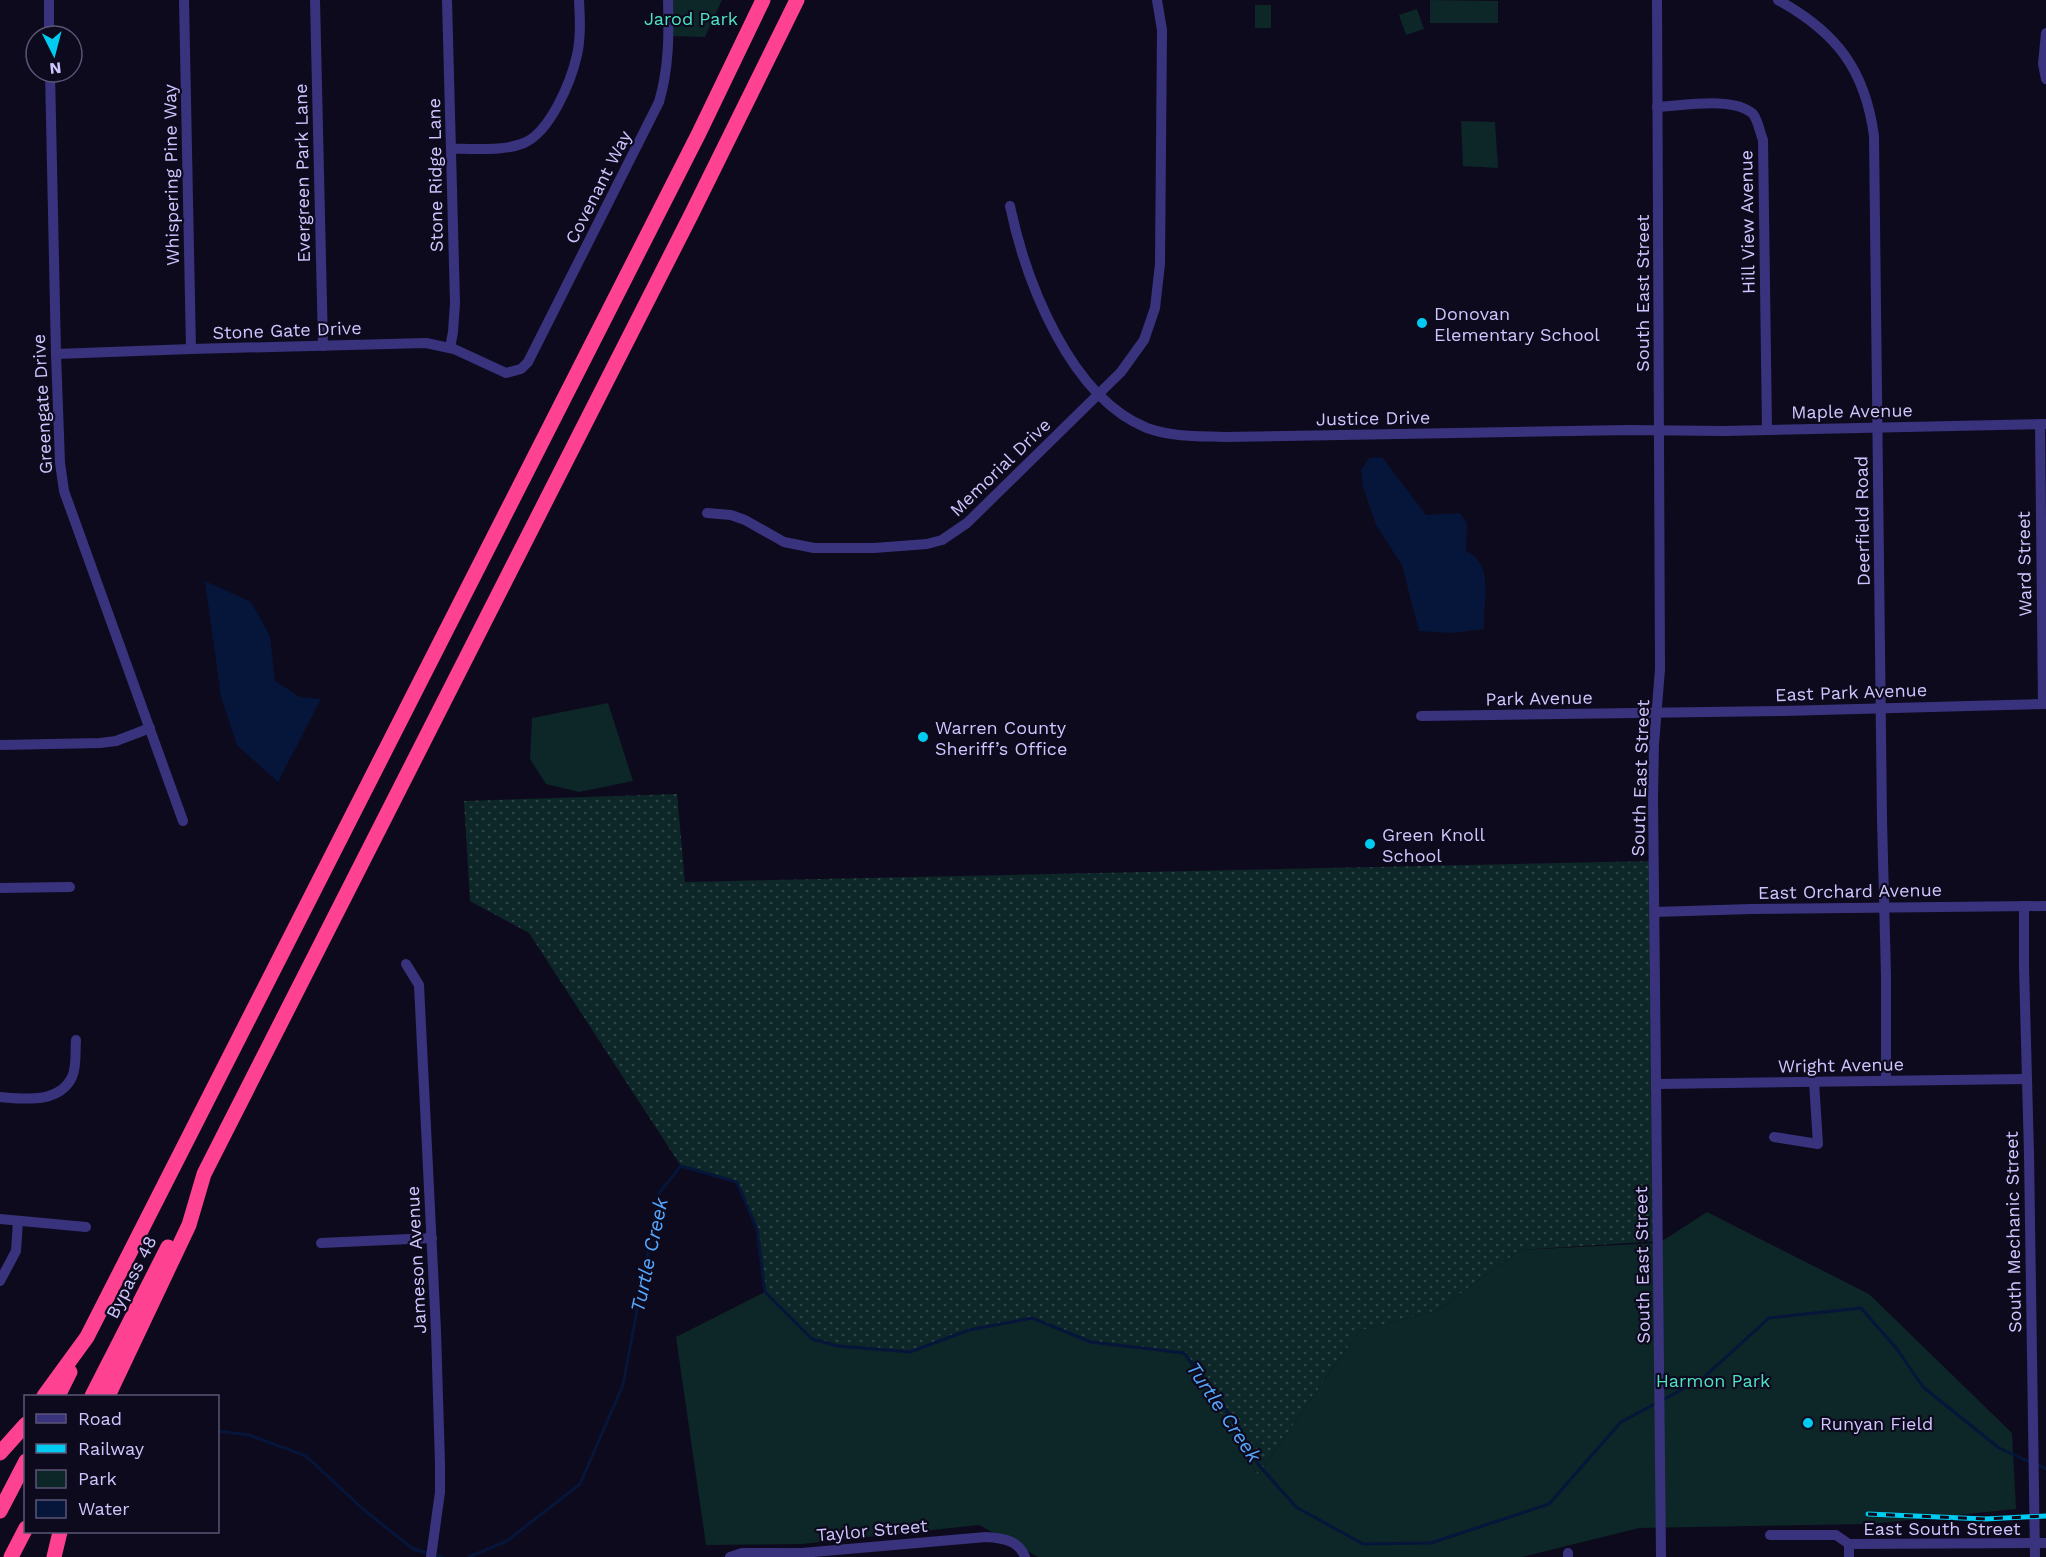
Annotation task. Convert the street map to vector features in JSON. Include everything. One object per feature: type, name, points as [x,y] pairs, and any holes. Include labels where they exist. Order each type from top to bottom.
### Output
[{"type":"highway","points":[[58,1395],[672,186],[763,0]]},
{"type":"highway","points":[[108,1395],[189,1225],[204,1174],[691,215],[796,0]]},
{"type":"highway","name":"Bypass 48","points":[[93,1395],[204,1174]]},
{"type":"highway","points":[[45,1395],[87,1337]]},
{"type":"highway","points":[[0,1453],[24,1426]]},
{"type":"highway","points":[[0,1511],[24,1465]]},
{"type":"highway","points":[[11,1557],[24,1532]]},
{"type":"highway","points":[[54,1557],[60,1533]]},
{"type":"street","points":[[49,0],[50,24]]},
{"type":"street","name":"Whispering Pine Way","points":[[184,0],[191,349]]},
{"type":"street","name":"Evergreen Park Lane","points":[[315,0],[323,346]]},
{"type":"street","name":"Stone Ridge Lane","points":[[447,0],[454,303],[450,348]]},
{"type":"street","points":[[451,149],[519,145],[532,139],[544,129],[555,110],[575,61],[579,39],[579,0]]},
{"type":"street","name":"Covenant Way","points":[[514,373],[528,362],[659,102],[668,63],[668,0]]},
{"type":"street","points":[[1098,395],[1121,372],[1144,340],[1155,308],[1160,264],[1162,30],[1157,0]]},
{"type":"street","name":"South East Street","points":[[1657,0],[1660,669],[1653,796],[1661,1557]]},
{"type":"street","name":"Deerfield Road","points":[[1779,0],[1820,27],[1836,42],[1857,72],[1870,107],[1874,136],[1886,1081]]},
{"type":"street","points":[[2046,33],[2043,64],[2046,79]]},
{"type":"street","name":"Greengate Drive","points":[[50,84],[56,354],[60,463],[64,491],[183,821]]},
{"type":"street","name":"Hill View Avenue","points":[[1657,107],[1727,103],[1745,109],[1755,116],[1763,140],[1767,430]]},
{"type":"street","name":"Justice Drive","points":[[1010,206],[1020,247],[1033,282],[1074,364],[1098,395],[1109,405],[1135,422],[1163,433],[1224,437],[1659,430]]},
{"type":"street","name":"Stone Gate Drive","points":[[56,354],[426,343],[450,348],[500,372],[514,373]]},
{"type":"street","name":"Memorial Drive","points":[[707,513],[731,515],[745,520],[770,535],[799,546],[874,548],[927,544],[942,540],[967,523],[1098,395]]},
{"type":"street","name":"Maple Avenue","points":[[1659,430],[2043,424]]},
{"type":"street","name":"Ward Street","points":[[2043,424],[2044,704]]},
{"type":"street","name":"East Park Avenue","points":[[1656,712],[2044,704]]},
{"type":"street","name":"Park Avenue","points":[[1421,716],[1656,712]]},
{"type":"street","points":[[0,745],[100,743],[116,741],[150,728]]},
{"type":"street","points":[[0,888],[70,887]]},
{"type":"street","name":"South Mechanic Street","points":[[2024,906],[2035,1497],[2040,1544],[2035,1557]]},
{"type":"street","name":"East Orchard Avenue","points":[[1654,912],[2046,906]]},
{"type":"street","name":"Jameson Avenue","points":[[406,964],[418,985],[432,1238],[440,1492],[431,1557]]},
{"type":"street","points":[[0,1097],[35,1100],[59,1091],[72,1077],[76,1040]]},
{"type":"street","name":"Wright Avenue","points":[[1657,1084],[2026,1079]]},
{"type":"street","points":[[1774,1137],[1818,1144],[1814,1082]]},
{"type":"street","points":[[0,1220],[86,1227]]},
{"type":"street","points":[[0,1281],[16,1251],[18,1221]]},
{"type":"street","points":[[321,1243],[432,1238]]},
{"type":"street","name":"East South Street","points":[[1770,1535],[1836,1535],[1849,1544],[2040,1544]]},
{"type":"street","name":"Taylor Street","points":[[730,1557],[742,1553],[802,1553],[986,1538],[1002,1538],[1017,1546],[1023,1551],[1025,1557]]},
{"type":"street","points":[[1849,1544],[1849,1557]]},
{"type":"green space","name":"Jarod Park","points":[[668,0],[722,0],[705,37],[669,36]]},
{"type":"green space","points":[[1430,0],[1498,1],[1498,23],[1430,23]]},
{"type":"green space","points":[[1255,5],[1271,5],[1271,28],[1255,28]]},
{"type":"green space","points":[[1417,9],[1424,29],[1406,35],[1399,15]]},
{"type":"green space","points":[[1461,121],[1495,122],[1498,168],[1463,166]]},
{"type":"green space","points":[[608,703],[633,781],[579,792],[546,784],[530,759],[532,718]]},
{"type":"green space","points":[[677,794],[685,882],[1654,861],[1659,1241],[1520,1250],[1438,1310],[1359,1331],[1258,1475],[1184,1353],[1091,1342],[1032,1318],[969,1330],[910,1352],[838,1346],[812,1339],[765,1292],[757,1230],[737,1182],[681,1166],[529,933],[470,901],[464,801]]},
{"type":"green space","name":"Harmon Park","points":[[1707,1212],[1869,1294],[2012,1433],[2016,1509],[1870,1524],[1639,1528],[1522,1557],[1038,1557],[979,1525],[802,1544],[706,1545],[676,1337],[765,1292],[812,1339],[910,1352],[969,1330],[1032,1318],[1091,1342],[1184,1353],[1258,1475],[1359,1331],[1438,1310],[1520,1250],[1659,1243]]},
{"type":"water","points":[[1382,457],[1426,515],[1460,513],[1467,523],[1466,551],[1475,557],[1481,566],[1486,586],[1484,629],[1453,633],[1419,631],[1402,565],[1376,525],[1363,487],[1361,470],[1369,458]]},
{"type":"water","points":[[205,581],[251,602],[270,636],[275,681],[300,697],[321,699],[278,782],[237,745],[221,697]]},
{"type":"waterway","name":"Turtle Creek","points":[[469,1557],[507,1541],[580,1484],[623,1385],[659,1193],[681,1166],[737,1182],[757,1229],[765,1292],[812,1339],[838,1346],[910,1352],[969,1330],[1032,1318],[1091,1342],[1184,1353],[1221,1401],[1258,1464],[1296,1507],[1363,1544],[1431,1543],[1549,1504],[1621,1422],[1702,1379],[1769,1318],[1861,1308],[1897,1349],[1923,1387],[1999,1448],[2030,1462]]},
{"type":"waterway","name":"Turtle Creek","points":[[219,1431],[249,1435],[306,1456],[364,1510],[413,1549],[428,1553]]},
{"type":"waterway","name":"Turtle Creek","points":[[2036,1464],[2046,1469]]},
{"type":"waterway","name":"Turtle Creek","points":[[435,1555],[442,1557]]},
{"type":"railway","points":[[1868,1514],[1985,1519],[2046,1516]]},
{"type":"place","name":"Donovan Elementary School","points":[[1422,323]]},
{"type":"place","name":"Warren County Sheriff’s Office","points":[[923,737]]},
{"type":"place","name":"Green Knoll School","points":[[1370,844]]},
{"type":"place","name":"Runyan Field","points":[[1808,1423]]}]
